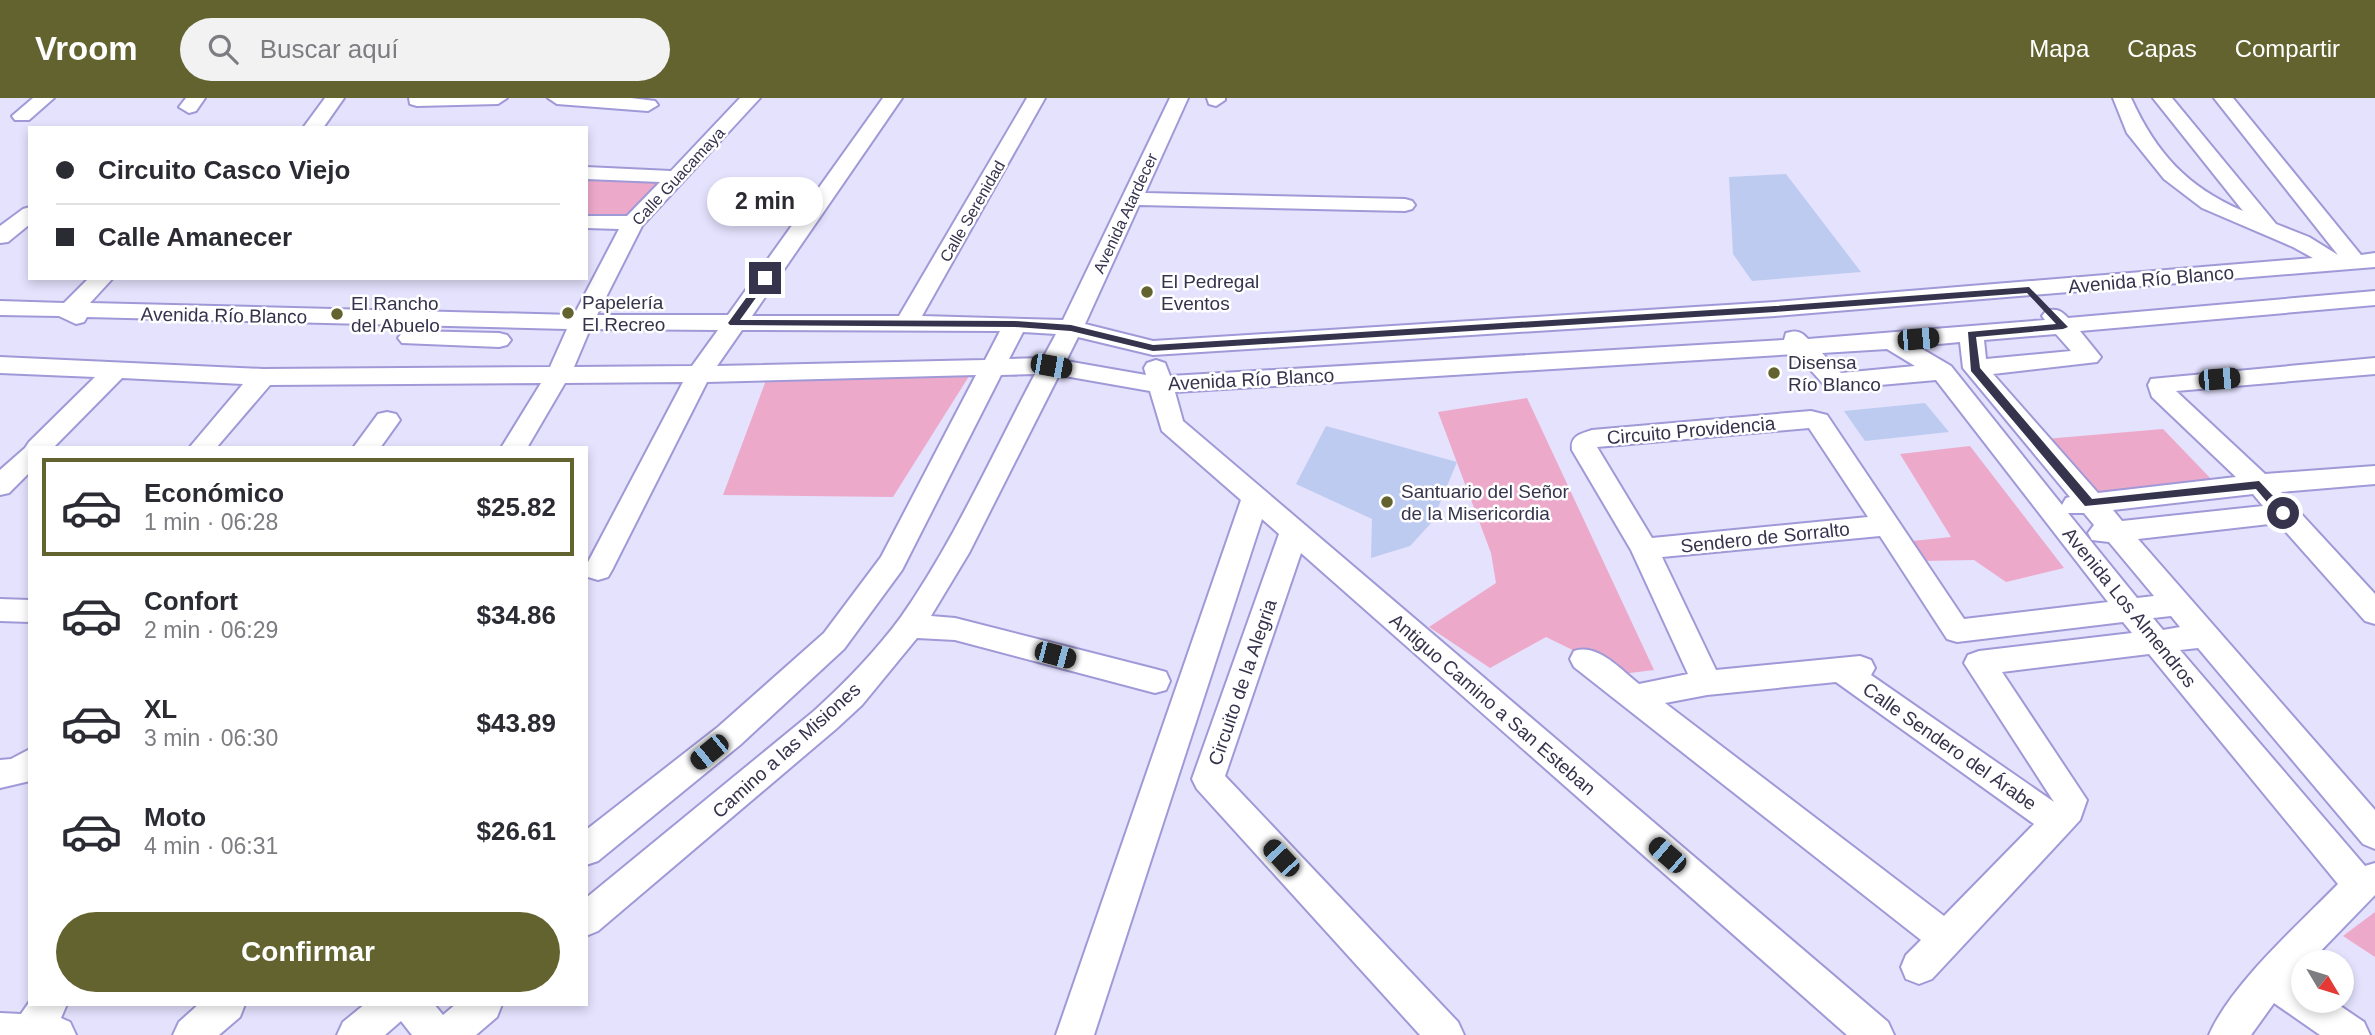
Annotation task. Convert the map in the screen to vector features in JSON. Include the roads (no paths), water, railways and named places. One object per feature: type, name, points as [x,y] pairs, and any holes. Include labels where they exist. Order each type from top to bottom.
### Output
[{"type":"street","points":[[23,116],[44,98]]},
{"type":"street","points":[[314,126],[335,98]]},
{"type":"street","points":[[418,100],[498,98]]},
{"type":"street","points":[[557,98],[648,105]]},
{"type":"street","name":"Calle Guacamaya","points":[[515,446],[559,373],[577,331],[633,223],[751,98]]},
{"type":"street","points":[[598,570],[699,374],[893,98]]},
{"type":"street","name":"Calle Serenidad","points":[[907,323],[1036,98]]},
{"type":"street","name":"Avenida Atardecer","points":[[1071,328],[1179,98]]},
{"type":"street","points":[[2122,98],[2137,133],[2171,175],[2209,204],[2355,262]]},
{"type":"street","points":[[2162,98],[2268,228]]},
{"type":"street","points":[[2223,98],[2355,262]]},
{"type":"street","points":[[588,173],[676,177]]},
{"type":"street","points":[[1132,199],[1405,205]]},
{"type":"street","points":[[0,237],[28,216]]},
{"type":"street","points":[[588,222],[633,223]]},
{"type":"street","name":"Avenida Río Blanco","points":[[68,312],[94,328],[577,331],[733,323],[1015,324],[1071,328],[1153,348],[1775,309],[2355,262]]},
{"type":"street","points":[[0,309],[68,312],[100,280]]},
{"type":"street","points":[[1971,334],[1975,368],[2089,357],[2029,290]]},
{"type":"street","name":"Avenida Río Blanco","points":[[0,365],[263,377],[699,374],[1051,366],[1159,385],[1891,341],[2375,298]]},
{"type":"street","points":[[1775,309],[1799,346],[1835,381],[1942,372]]},
{"type":"street","points":[[588,848],[729,736],[834,641],[891,564],[1015,324]]},
{"type":"street","name":"Camino a las Misiones","points":[[588,918],[825,720],[851,696],[910,626],[955,553],[1071,328]]},
{"type":"street","name":"Avenida Los Almendros","points":[[1891,341],[1942,372],[2155,641],[2283,794],[2367,882]]},
{"type":"street","name":"Antiguo Camino a San Esteban","points":[[1153,348],[1159,385],[1171,425],[1875,1035]]},
{"type":"street","points":[[2374,610],[2259,485],[2161,391],[2160,385],[2375,366]]},
{"type":"street","name":"Avenida Los Almendros","points":[[1975,368],[2375,834]]},
{"type":"street","points":[[40,446],[115,371]]},
{"type":"street","points":[[204,446],[263,377]]},
{"type":"street","name":"Circuito Providencia","points":[[1707,683],[1643,549],[1585,450],[1584,443],[1592,439],[1811,419],[1822,425],[1957,631],[2131,610]]},
{"type":"street","points":[[368,446],[387,420]]},
{"type":"street","points":[[0,486],[28,458]]},
{"type":"street","points":[[2051,508],[2375,475]]},
{"type":"street","points":[[1076,1035],[1255,498]]},
{"type":"street","points":[[2073,537],[2283,513]]},
{"type":"street","name":"Sendero de Sorralto","points":[[1643,549],[1887,525]]},
{"type":"street","name":"Circuito de la Alegria","points":[[1294,532],[1208,779],[1445,1035]]},
{"type":"street","points":[[2131,610],[2178,604]]},
{"type":"street","points":[[0,610],[28,611]]},
{"type":"street","points":[[910,626],[955,629],[1155,681]]},
{"type":"street","points":[[1919,967],[2068,810],[2071,800],[1979,663],[2205,636]]},
{"type":"street","points":[[1585,659],[1945,938]]},
{"type":"street","name":"Calle Sendero del Árabe","points":[[1707,683],[1856,669],[2057,822]]},
{"type":"street","points":[[1634,697],[1707,683]]},
{"type":"street","points":[[0,774],[19,772],[28,764]]},
{"type":"street","points":[[1163,768],[1208,779]]},
{"type":"street","points":[[2283,794],[2336,789]]},
{"type":"street","points":[[2228,1035],[2270,979],[2367,882]]},
{"type":"street","points":[[2270,979],[2351,1035]]},
{"type":"street","points":[[192,1035],[225,1006]]},
{"type":"street","points":[[356,1035],[392,1006]]},
{"type":"street","points":[[412,1006],[436,1035]]},
{"type":"street","points":[[447,1035],[482,1006]]},
{"type":"place","name":"El Pedregal Eventos","points":[[1147,292]]},
{"type":"place","name":"Papelería El Recreo","points":[[568,313]]},
{"type":"place","name":"El Rancho del Abuelo","points":[[337,314]]},
{"type":"place","name":"Disensa Río Blanco","points":[[1774,373]]},
{"type":"place","name":"Santuario del Señor de la Misericordia","points":[[1387,502]]}]
